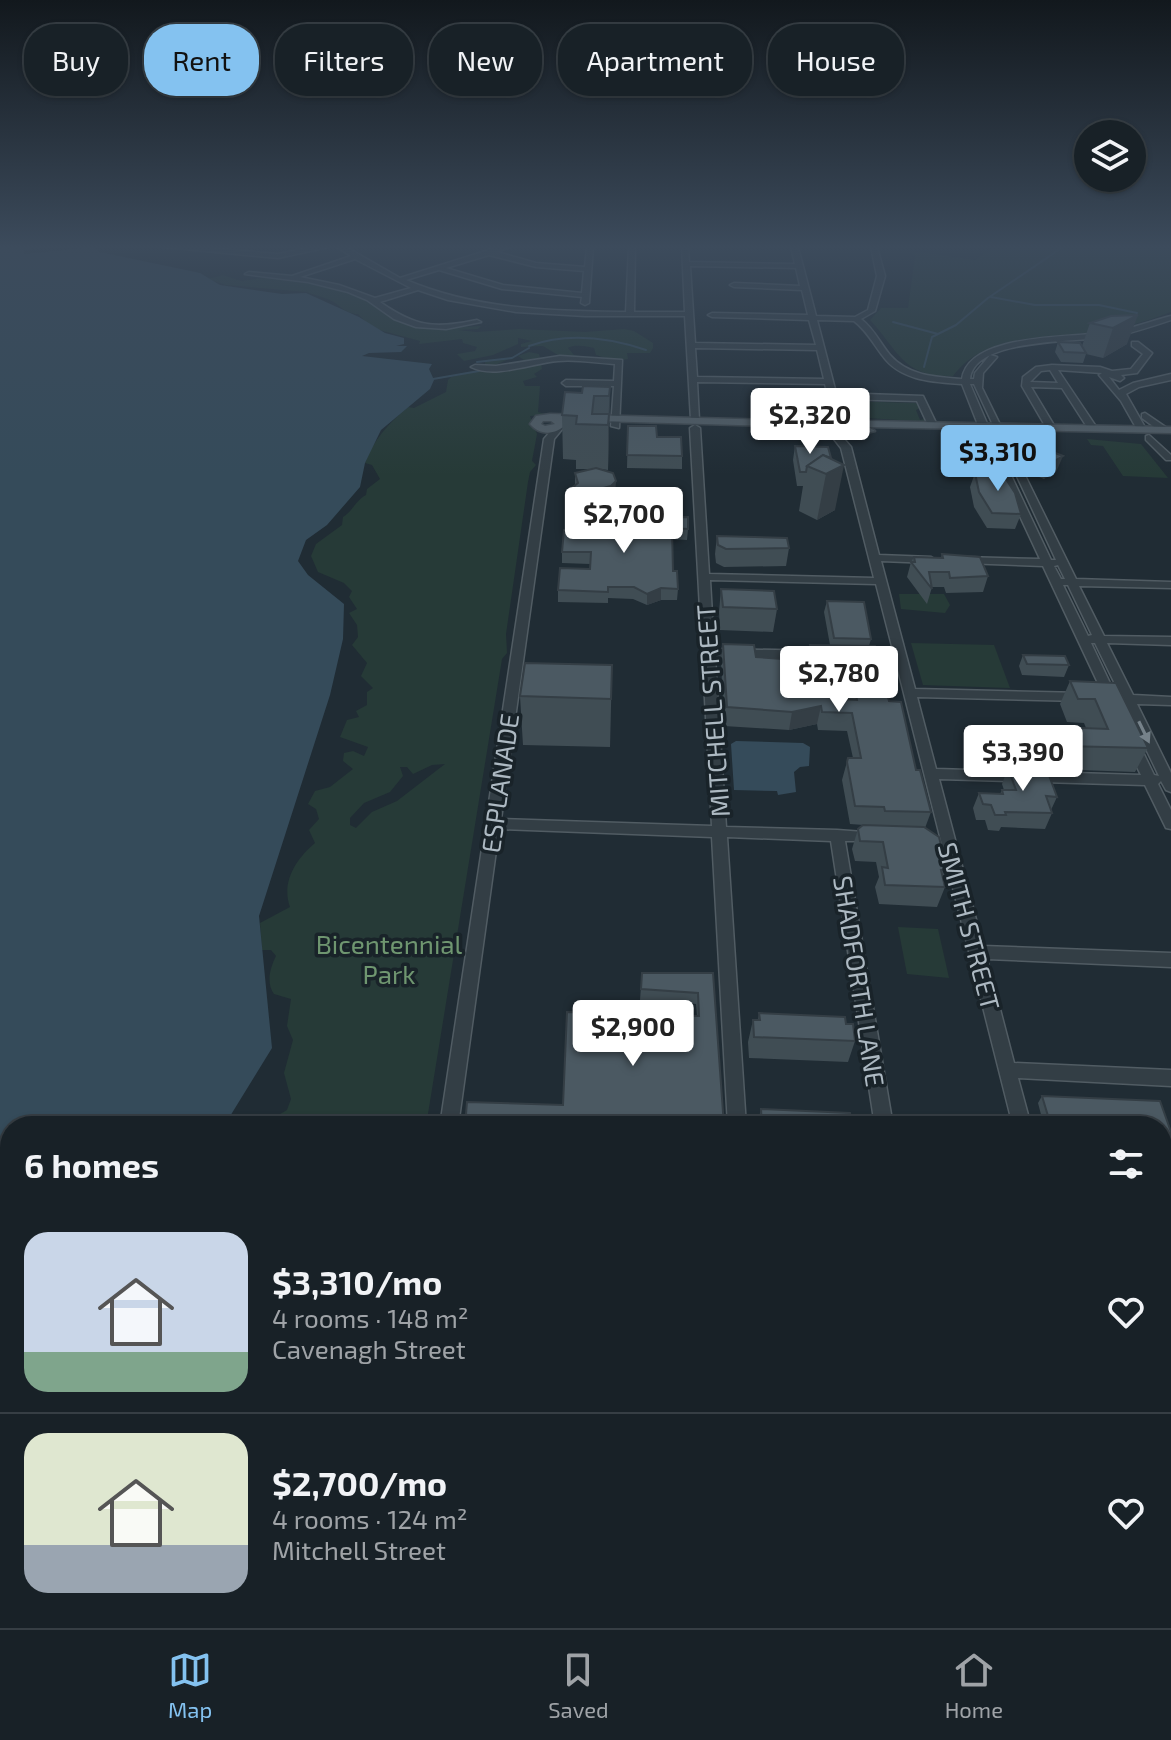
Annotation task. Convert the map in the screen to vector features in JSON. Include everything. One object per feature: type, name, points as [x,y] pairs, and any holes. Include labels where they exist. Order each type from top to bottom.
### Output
[{"type":"main road","points":[[616,422],[578,424],[555,431],[535,424],[537,420],[550,417],[876,431],[1050,427],[1095,432],[1158,433]]},
{"type":"main road","points":[[550,417],[559,420],[555,431]]},
{"type":"main road","points":[[848,428],[932,425],[1071,436],[1095,432]]},
{"type":"main road","points":[[1050,427],[1071,436]]},
{"type":"street","points":[[412,323],[447,326],[470,323]]},
{"type":"street","name":"MITCHELL STREET","points":[[689,323],[736,1116]]},
{"type":"street","points":[[814,323],[836,409],[848,428]]},
{"type":"street","points":[[862,323],[896,366],[925,377],[976,382]]},
{"type":"street","points":[[1154,323],[1124,332],[1022,346],[996,355],[984,364],[976,382],[1002,467],[1064,582],[1099,639],[1169,783]]},
{"type":"street","points":[[1054,563],[1016,467],[972,399],[965,381],[970,365],[990,351],[1015,344],[1063,340]]},
{"type":"street","points":[[1120,378],[1133,372],[1148,353],[1135,344]]},
{"type":"street","points":[[690,345],[821,348]]},
{"type":"street","points":[[475,367],[491,368],[560,358],[614,360],[620,363],[616,422]]},
{"type":"street","points":[[1050,427],[1026,380],[1038,369],[1052,367],[1133,372]]},
{"type":"street","points":[[1052,367],[1095,432]]},
{"type":"street","points":[[1103,372],[1120,378],[1133,390],[1133,407]]},
{"type":"street","points":[[1103,372],[1121,396],[1158,433]]},
{"type":"street","points":[[1121,396],[1171,377]]},
{"type":"street","points":[[692,379],[829,382]]},
{"type":"street","points":[[566,383],[617,384]]},
{"type":"street","points":[[1027,384],[1065,386]]},
{"type":"street","points":[[833,396],[920,398],[932,425]]},
{"type":"street","points":[[972,399],[983,399]]},
{"type":"street","points":[[1133,407],[1145,416],[1158,433],[1170,459]]},
{"type":"street","points":[[832,427],[836,409]]},
{"type":"street","name":"SMITH STREET","points":[[832,427],[846,447],[932,774],[942,840],[977,952],[1019,1116]]},
{"type":"street","name":"SMITH STREET","points":[[846,447],[848,428]]},
{"type":"street","name":"ESPLANADE","points":[[450,1116],[555,431]]},
{"type":"street","points":[[1002,467],[1016,467]]},
{"type":"street","points":[[875,558],[1054,563]]},
{"type":"street","points":[[703,577],[881,581]]},
{"type":"street","points":[[1064,582],[1171,585]]},
{"type":"street","points":[[1064,582],[1083,639],[1117,711]]},
{"type":"street","points":[[1083,639],[1171,641]]},
{"type":"street","points":[[708,653],[902,658]]},
{"type":"street","points":[[911,693],[1171,701]]},
{"type":"street","points":[[1130,739],[1171,824]]},
{"type":"street","points":[[932,774],[1169,783]]},
{"type":"street","points":[[493,824],[894,838]]},
{"type":"street","name":"SHADFORTH LANE","points":[[837,835],[882,1116]]},
{"type":"street","points":[[977,952],[1171,960]]},
{"type":"street","points":[[1007,1070],[1171,1078]]},
{"type":"green space","points":[[367,323],[417,323],[440,328],[481,326],[478,329],[458,330],[476,332],[624,329],[634,331],[653,343],[653,348],[650,353],[627,353],[628,359],[620,360],[596,355],[594,348],[573,346],[568,348],[574,355],[595,358],[561,357],[543,346],[521,347],[521,344],[532,341],[518,338],[518,344],[493,355],[464,361],[457,354],[475,351],[477,347],[463,343],[462,339],[419,344],[420,341],[372,328]]},
{"type":"green space","points":[[872,323],[1138,323],[998,345],[966,362],[953,376],[923,372],[912,367]]},
{"type":"green space","name":"Bicentennial Park","points":[[529,352],[539,354],[542,369],[534,374],[537,377],[523,381],[525,386],[540,386],[538,412],[548,415],[530,416],[537,434],[532,461],[536,465],[530,472],[528,482],[506,634],[507,653],[502,659],[428,1116],[277,1116],[287,1110],[291,1099],[284,1073],[293,1040],[287,1026],[291,999],[274,994],[272,990],[270,975],[276,956],[271,950],[262,950],[260,923],[290,907],[287,889],[292,872],[315,843],[309,830],[319,819],[316,809],[308,804],[315,791],[330,787],[353,769],[343,761],[344,753],[353,751],[364,756],[368,747],[340,737],[347,720],[359,717],[356,711],[367,705],[367,692],[373,688],[361,676],[367,663],[352,645],[358,637],[357,625],[349,613],[357,609],[349,597],[352,591],[344,583],[318,572],[311,556],[316,544],[342,525],[343,517],[380,479],[372,465],[365,463],[377,439],[394,419],[408,407],[414,408],[446,392],[451,377],[493,367],[485,365],[485,360],[511,358],[493,366],[507,367],[524,360],[518,356]],"holes":[[[445,764],[397,801],[372,812],[356,828],[350,825],[350,818],[364,803],[390,792],[403,776],[400,767],[407,767],[413,774],[432,765]]]},
{"type":"green space","points":[[843,401],[916,403],[920,408],[916,410],[920,420],[927,418],[930,422],[851,417]]},
{"type":"green space","points":[[1087,439],[1141,444],[1168,478],[1123,476],[1103,446],[1091,445]]},
{"type":"green space","points":[[899,594],[944,594],[950,605],[945,613],[901,609]]},
{"type":"green space","points":[[911,643],[994,645],[1010,688],[923,685]]},
{"type":"green space","points":[[898,927],[938,929],[949,978],[907,974]]},
{"type":"water","points":[[0,323],[369,323],[385,333],[404,338],[404,344],[396,346],[407,346],[401,352],[362,356],[432,364],[429,369],[434,380],[430,389],[381,430],[365,463],[360,487],[327,525],[306,540],[298,561],[308,575],[344,604],[343,639],[330,695],[259,916],[272,1048],[230,1116],[0,1116]]},
{"type":"water","points":[[736,741],[803,743],[810,747],[809,766],[800,767],[794,772],[796,792],[778,795],[777,791],[734,790],[731,744]]},
{"type":"building","points":[[1090,323],[1123,323],[1113,328]]},
{"type":"building","points":[[1058,342],[1080,343],[1086,353],[1064,352]]},
{"type":"building","points":[[583,386],[610,387],[609,396],[594,396],[592,414],[609,414],[608,425],[576,424],[577,416],[562,415],[565,392],[582,393]]},
{"type":"building","points":[[628,426],[656,426],[657,437],[681,437],[682,456],[627,455]]},
{"type":"building","points":[[795,446],[828,447],[831,458],[823,455],[807,466],[806,472],[800,472]]},
{"type":"building","points":[[1045,449],[1063,456],[1049,464],[1032,457]]},
{"type":"building","points":[[823,455],[844,465],[826,474],[807,466]]},
{"type":"building","points":[[596,468],[613,473],[616,481],[611,486],[588,492],[573,487],[578,483],[575,473]]},
{"type":"building","points":[[975,473],[1002,473],[1015,493],[1021,514],[992,513],[979,492]]},
{"type":"building","points":[[688,517],[688,529],[672,528],[673,571],[677,571],[678,589],[661,588],[647,594],[634,587],[608,587],[608,592],[558,590],[560,568],[590,569],[591,552],[562,552],[564,530],[593,531],[593,519]]},
{"type":"building","points":[[717,536],[787,538],[789,548],[726,549],[718,545]]},
{"type":"building","points":[[942,554],[980,557],[988,576],[950,578],[949,572],[929,572],[932,589],[911,562],[915,562],[914,557],[943,558]]},
{"type":"building","points":[[721,589],[774,591],[777,609],[723,607]]},
{"type":"building","points":[[827,601],[864,602],[871,639],[834,638]]},
{"type":"building","points":[[723,644],[754,645],[756,657],[783,659],[788,671],[815,672],[810,645],[875,646],[889,701],[901,702],[916,770],[920,770],[931,812],[885,811],[884,807],[855,806],[847,762],[848,758],[861,758],[852,713],[822,712],[821,706],[792,712],[727,707]],"holes":[[[834,663],[850,664],[857,700],[841,699]]]},
{"type":"building","points":[[1023,655],[1065,656],[1069,665],[1027,664]]},
{"type":"building","points":[[525,663],[612,665],[611,699],[520,696]]},
{"type":"building","points":[[1070,681],[1116,683],[1148,748],[1063,746],[1055,727],[1108,729],[1095,699],[1078,699]]},
{"type":"building","points":[[1008,768],[1047,770],[1057,797],[1046,796],[1052,813],[1005,812],[1006,815],[995,815],[991,805],[983,804],[979,793],[1003,794],[1002,790],[1016,790]]},
{"type":"building","points":[[863,825],[924,827],[939,837],[947,870],[941,870],[945,887],[885,885],[882,867],[888,868],[883,842],[860,841],[858,829]]},
{"type":"building","points":[[642,973],[713,973],[723,1116],[466,1114],[467,1102],[563,1105],[567,1012],[699,1016],[698,993],[641,989]]},
{"type":"building","points":[[759,1013],[845,1017],[846,1024],[853,1024],[855,1041],[754,1037],[753,1020],[760,1020]]},
{"type":"building","points":[[1042,1096],[1160,1101],[1165,1116],[1048,1116]]},
{"type":"building","points":[[761,1109],[850,1113],[850,1116],[761,1116]]},
{"type":"waterway","points":[[897,323],[938,334]]},
{"type":"waterway","points":[[938,334],[958,323]]},
{"type":"waterway","points":[[924,367],[932,337],[938,334]]},
{"type":"waterway","points":[[529,346],[558,339],[588,338],[646,350]]},
{"type":"waterway","points":[[477,362],[512,358],[529,348]]},
{"type":"waterway","points":[[433,379],[479,371]]}]
